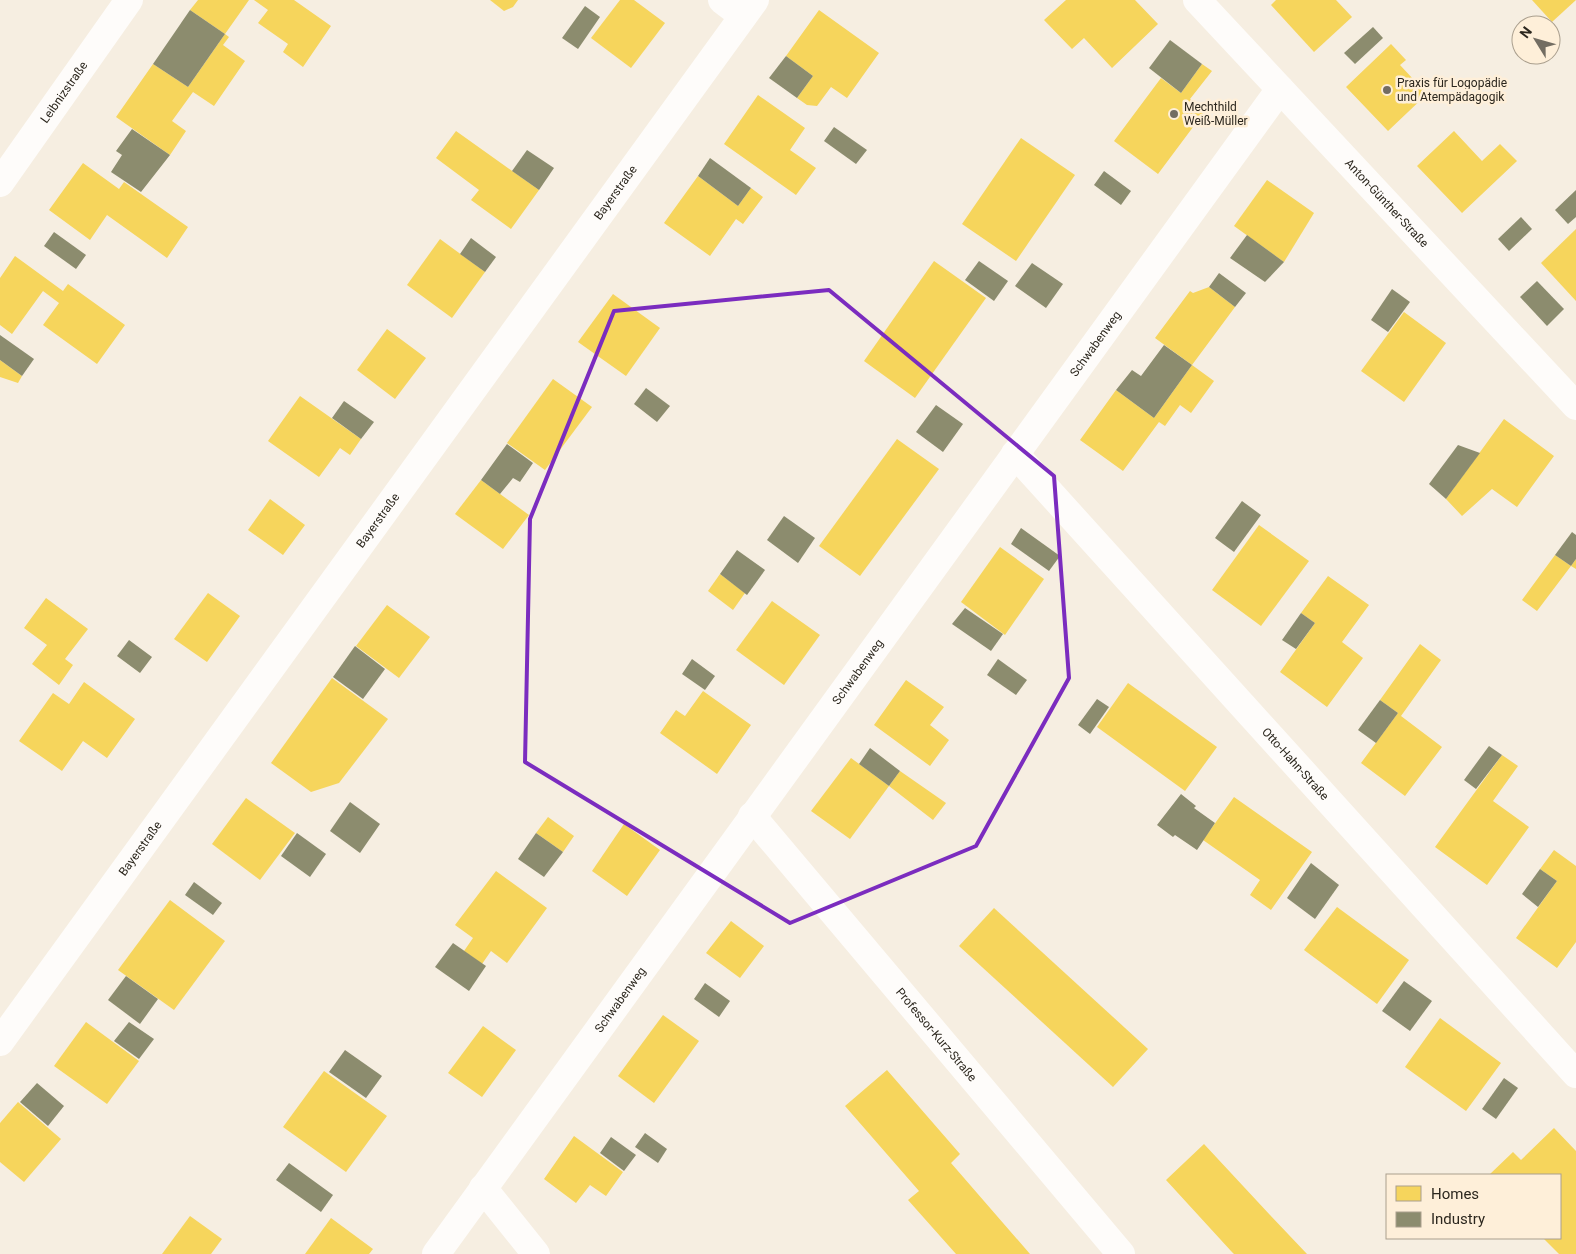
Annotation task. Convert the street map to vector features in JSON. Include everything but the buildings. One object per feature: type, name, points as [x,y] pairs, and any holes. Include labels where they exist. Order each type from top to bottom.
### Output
[{"type":"street","name":"Leibnizstraße","points":[[0,183],[129,0]]},
{"type":"street","points":[[722,0],[749,8]]},
{"type":"street","name":"Anton-Günther-Straße","points":[[1197,0],[1576,406]]},
{"type":"street","name":"Bayerstraße","points":[[0,1042],[749,8]]},
{"type":"street","name":"Schwabenweg","points":[[436,1254],[1280,90]]},
{"type":"street","name":"Otto-Hahn-Straße","points":[[1015,454],[1576,1074]]},
{"type":"street","name":"Professor-Kurz-Straße","points":[[752,816],[1122,1254]]},
{"type":"street","points":[[483,1188],[536,1254]]},
{"type":"highlighted area","points":[[829,290],[1054,476],[1069,678],[976,846],[790,923],[525,762],[530,519],[614,311]]},
{"type":"place","name":"Praxis für Logopädie und Atempädagogik","points":[[1387,90]]},
{"type":"place","name":"Mechthild Weiß-Müller","points":[[1174,114]]}]
